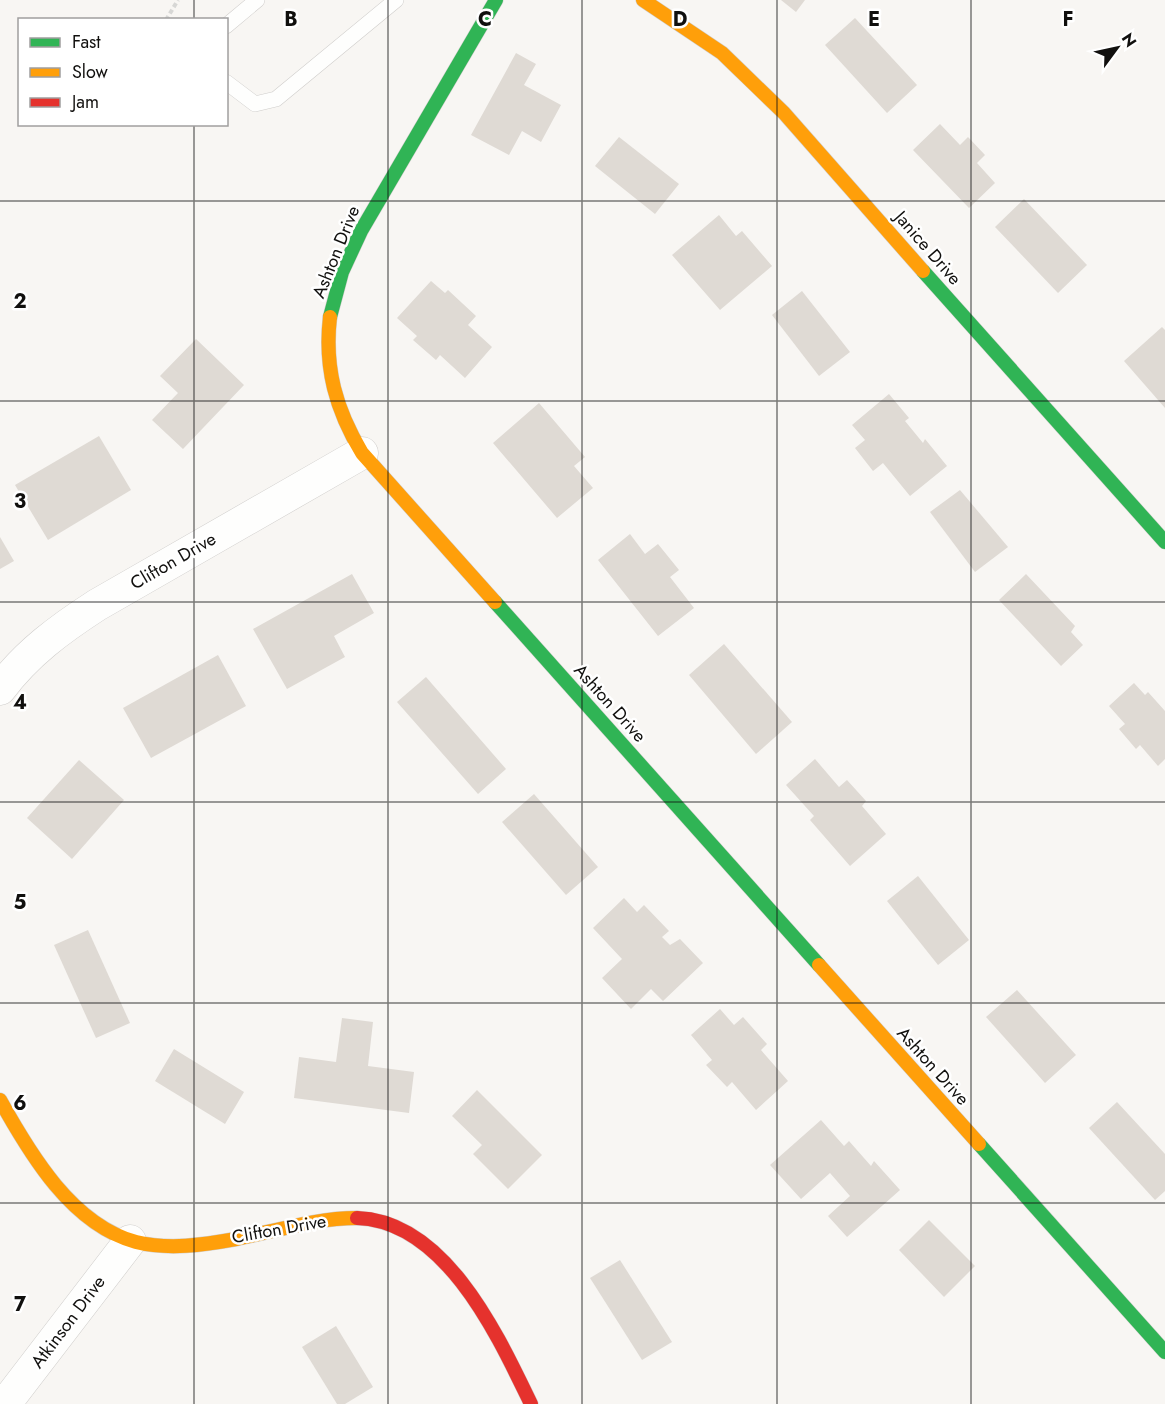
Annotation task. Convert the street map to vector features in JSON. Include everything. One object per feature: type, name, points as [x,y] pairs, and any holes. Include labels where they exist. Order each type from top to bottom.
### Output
[{"type":"street","name":"Ashton Drive","points":[[496,0],[374,207],[342,276],[331,307],[329,366],[333,391],[343,423],[362,453],[1165,1352]]},
{"type":"street","name":"Janice Drive","points":[[644,0],[722,53],[777,105],[1048,413],[1165,542]]},
{"type":"street","name":"Clifton Drive","points":[[0,689],[16,668],[63,627],[362,453]]},
{"type":"street","name":"Clifton Drive","points":[[0,1100],[54,1183],[73,1204],[94,1220],[130,1241],[162,1246],[216,1241],[329,1220],[353,1218],[389,1225],[428,1251],[469,1287],[486,1312],[531,1404]]},
{"type":"street","name":"Atkinson Drive","points":[[5,1404],[130,1241]]},
{"type":"lane","points":[[228,24],[257,0]]},
{"type":"lane","points":[[228,84],[255,104],[276,99],[396,0]]},
{"type":"path","points":[[167,18],[178,0]]},
{"type":"building","points":[[781,0],[805,0],[796,12]]},
{"type":"building","points":[[855,18],[917,85],[887,113],[825,45]]},
{"type":"building","points":[[516,53],[536,64],[524,85],[561,105],[541,142],[522,131],[509,155],[471,135]]},
{"type":"building","points":[[940,124],[960,145],[968,137],[985,155],[977,163],[995,183],[969,208],[913,150]]},
{"type":"building","points":[[619,137],[679,184],[655,214],[595,166]]},
{"type":"building","points":[[1024,199],[1087,265],[1058,293],[995,227]]},
{"type":"building","points":[[719,215],[736,236],[742,231],[772,266],[720,310],[672,255]]},
{"type":"building","points":[[431,281],[445,293],[448,290],[476,316],[468,325],[492,347],[465,378],[440,355],[436,360],[413,340],[417,336],[397,318]]},
{"type":"building","points":[[802,291],[850,352],[819,376],[772,315]]},
{"type":"building","points":[[1162,327],[1165,330],[1165,408],[1124,361]]},
{"type":"building","points":[[196,339],[244,385],[183,449],[152,420],[178,393],[160,376]]},
{"type":"building","points":[[889,394],[909,418],[905,421],[923,443],[925,439],[947,466],[910,496],[883,463],[873,471],[855,448],[865,440],[852,425]]},
{"type":"building","points":[[539,403],[585,457],[574,466],[593,488],[557,518],[493,443]]},
{"type":"building","points":[[99,436],[131,490],[48,540],[15,485]]},
{"type":"building","points":[[960,490],[1008,547],[975,572],[930,512]]},
{"type":"building","points":[[630,534],[645,554],[658,544],[679,570],[670,577],[694,608],[658,636],[598,560]]},
{"type":"building","points":[[0,537],[14,561],[0,569]]},
{"type":"building","points":[[352,574],[374,613],[334,636],[345,657],[287,689],[253,629]]},
{"type":"building","points":[[1026,574],[1075,626],[1071,632],[1083,645],[1061,666],[999,600]]},
{"type":"building","points":[[724,644],[792,722],[756,754],[689,675]]},
{"type":"building","points":[[218,655],[246,706],[151,758],[123,708]]},
{"type":"building","points":[[426,677],[506,769],[478,794],[397,702]]},
{"type":"building","points":[[1134,683],[1145,695],[1148,692],[1165,711],[1165,759],[1158,766],[1140,745],[1136,749],[1119,729],[1125,724],[1109,706]]},
{"type":"building","points":[[815,759],[839,787],[847,780],[866,801],[862,806],[886,834],[850,866],[810,820],[814,816],[786,785]]},
{"type":"building","points":[[79,760],[124,800],[72,859],[27,818]]},
{"type":"building","points":[[534,794],[598,867],[566,895],[502,822]]},
{"type":"building","points":[[918,876],[969,940],[938,965],[887,901]]},
{"type":"building","points":[[624,898],[637,912],[644,905],[669,931],[662,937],[670,945],[680,939],[703,963],[663,1001],[651,989],[631,1009],[602,978],[622,959],[593,928]]},
{"type":"building","points":[[88,930],[130,1023],[96,1038],[54,945]]},
{"type":"building","points":[[1017,990],[1076,1055],[1045,1083],[986,1017]]},
{"type":"building","points":[[720,1009],[734,1025],[743,1017],[767,1044],[761,1050],[788,1081],[756,1110],[732,1082],[727,1087],[706,1065],[712,1060],[691,1035]]},
{"type":"building","points":[[342,1018],[373,1022],[368,1066],[414,1072],[409,1113],[294,1098],[299,1057],[336,1062]]},
{"type":"building","points":[[174,1049],[244,1092],[225,1124],[155,1081]]},
{"type":"building","points":[[477,1090],[542,1155],[508,1189],[473,1154],[482,1145],[452,1116]]},
{"type":"building","points":[[1117,1102],[1165,1154],[1165,1191],[1155,1200],[1089,1128]]},
{"type":"building","points":[[821,1120],[844,1146],[849,1141],[871,1166],[874,1161],[900,1190],[847,1237],[828,1216],[850,1196],[830,1173],[801,1199],[770,1165]]},
{"type":"building","points":[[929,1220],[975,1266],[944,1297],[899,1250]]},
{"type":"building","points":[[620,1260],[672,1342],[642,1360],[590,1278]]},
{"type":"building","points":[[336,1326],[373,1387],[345,1404],[337,1404],[302,1347]]},
{"type":"traffic: fast","points":[[330,317],[342,272],[361,231],[496,0]]},
{"type":"traffic: fast","points":[[923,271],[1165,542]]},
{"type":"traffic: fast","points":[[495,602],[819,965]]},
{"type":"traffic: fast","points":[[979,1144],[1165,1352]]},
{"type":"traffic: slow","points":[[643,0],[722,53],[784,113],[923,271]]},
{"type":"traffic: slow","points":[[330,317],[329,354],[334,388],[345,421],[362,453],[495,602]]},
{"type":"traffic: slow","points":[[819,965],[979,1144]]},
{"type":"traffic: slow","points":[[0,1100],[39,1164],[73,1204],[92,1220],[113,1233],[136,1242],[161,1246],[199,1245],[311,1223],[357,1218]]},
{"type":"traffic: jam","points":[[357,1218],[389,1224],[417,1239],[442,1260],[485,1316],[531,1404]]}]
